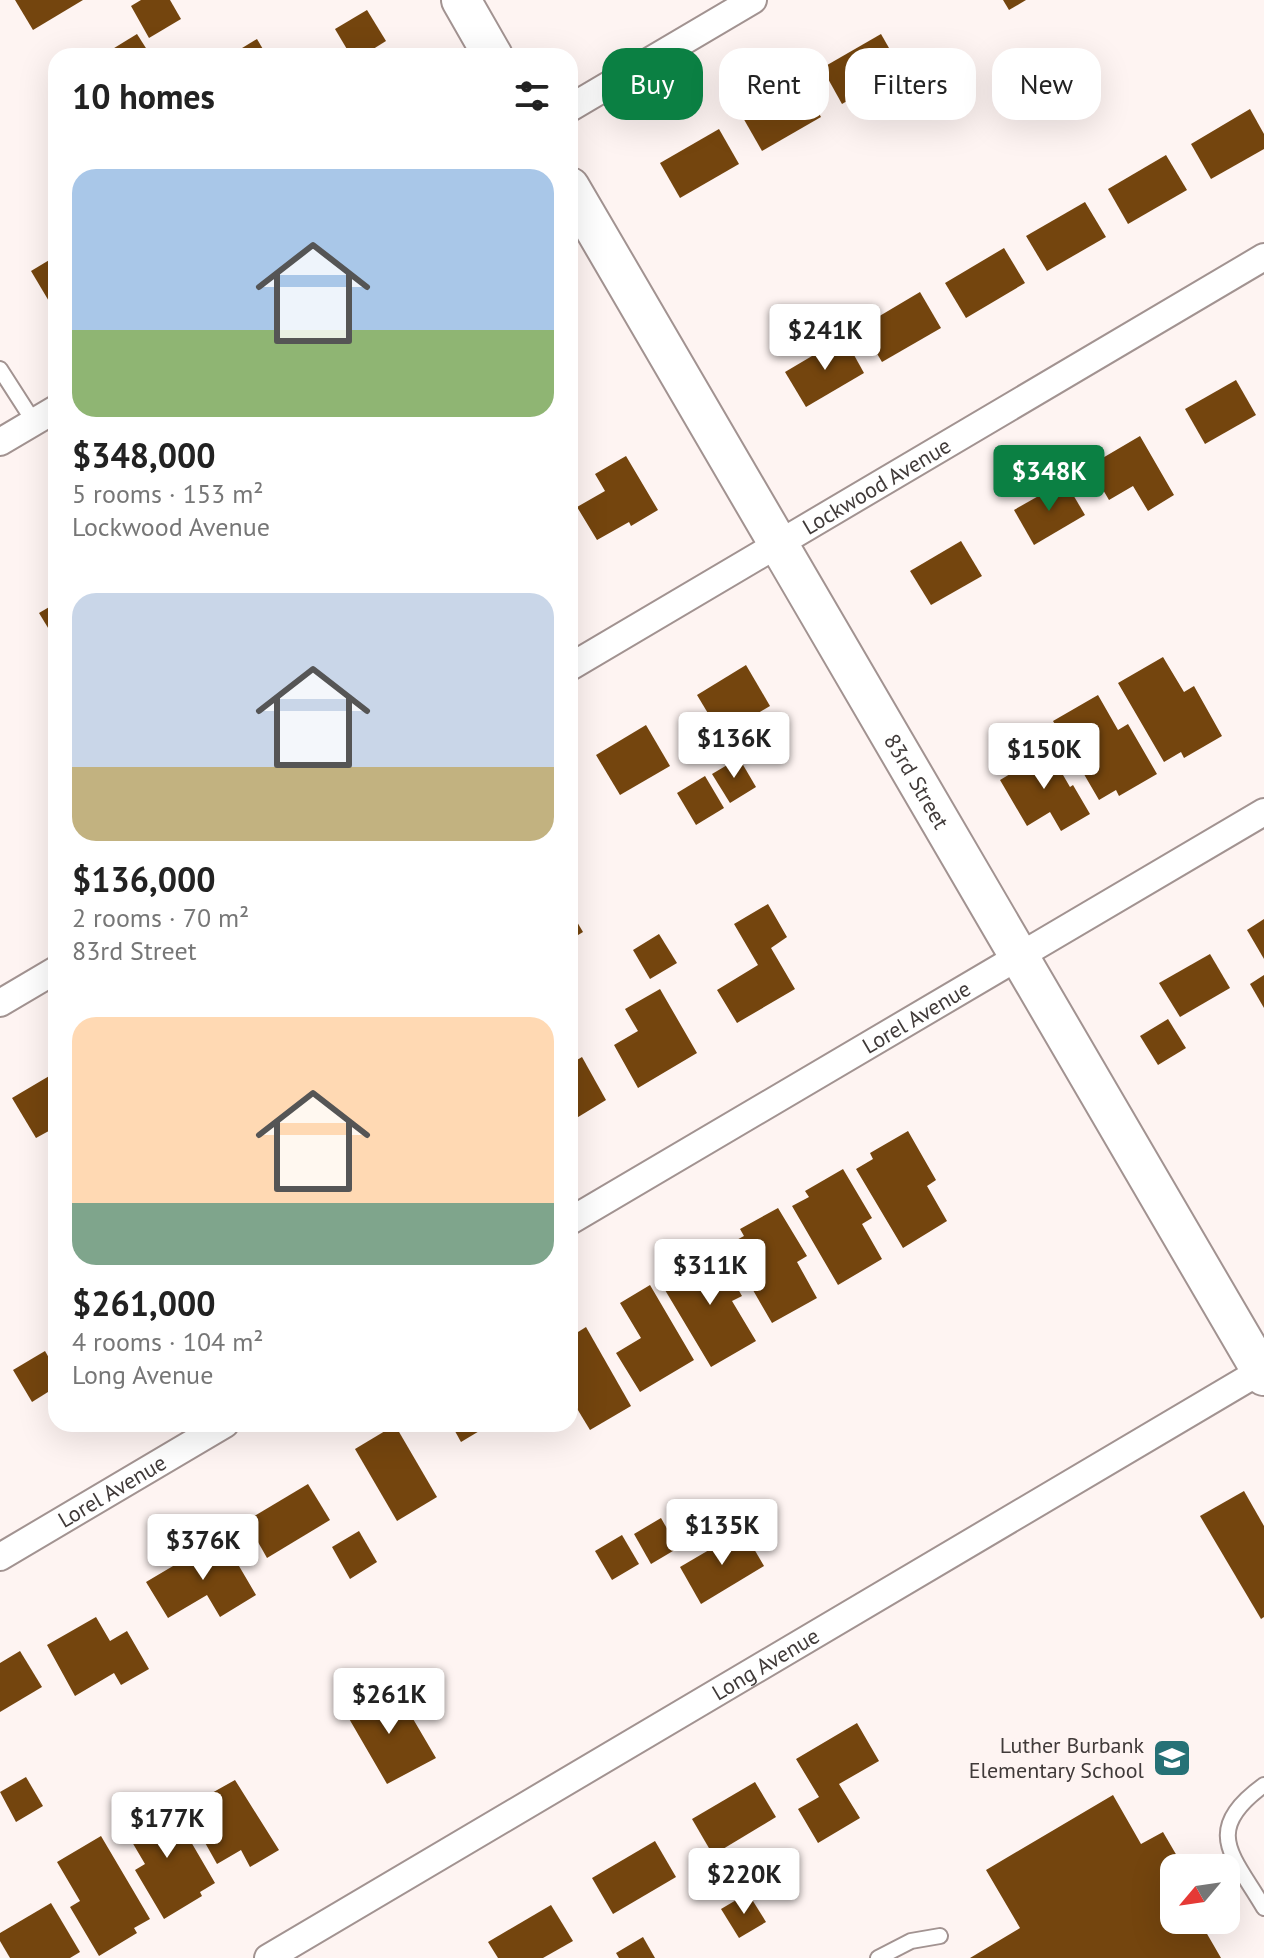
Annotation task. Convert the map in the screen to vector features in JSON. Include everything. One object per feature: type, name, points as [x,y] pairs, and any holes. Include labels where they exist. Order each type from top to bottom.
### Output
[{"type":"street","points":[[461,0],[488,48]]},
{"type":"street","points":[[578,103],[753,0]]},
{"type":"street","name":"83rd Street","points":[[578,201],[1263,1372]]},
{"type":"street","name":"Lockwood Avenue","points":[[578,662],[1264,257]]},
{"type":"street","points":[[0,442],[45,416]]},
{"type":"street","name":"Lorel Avenue","points":[[578,1216],[1264,812]]},
{"type":"street","points":[[0,1003],[48,975]]},
{"type":"street","name":"Long Avenue","points":[[268,1958],[1263,1372]]},
{"type":"street","name":"Lorel Avenue","points":[[0,1557],[211,1432]]},
{"type":"lane","points":[[0,369],[45,416]]},
{"type":"lane","points":[[1264,1785],[1239,1805],[1228,1822],[1226,1834],[1228,1847],[1264,1908]]},
{"type":"lane","points":[[878,1958],[911,1941],[940,1936]]},
{"type":"building","points":[[15,0],[83,0],[33,30]]},
{"type":"building","points":[[141,0],[170,0],[181,19],[149,38],[131,6]]},
{"type":"building","points":[[1003,0],[1026,0],[1009,10]]},
{"type":"building","points":[[367,10],[386,41],[375,48],[346,48],[335,29]]},
{"type":"building","points":[[137,34],[146,48],[114,48]]},
{"type":"building","points":[[881,34],[889,48],[857,48]]},
{"type":"building","points":[[257,39],[262,48],[242,48]]},
{"type":"building","points":[[845,55],[845,102],[842,104],[829,81],[829,64]]},
{"type":"building","points":[[1250,109],[1264,134],[1264,149],[1211,179],[1191,144]]},
{"type":"building","points":[[744,120],[816,120],[762,151]]},
{"type":"building","points":[[719,129],[739,164],[680,198],[660,163]]},
{"type":"building","points":[[1166,155],[1187,190],[1128,224],[1108,189]]},
{"type":"building","points":[[1085,202],[1106,237],[1047,271],[1026,236]]},
{"type":"building","points":[[1004,248],[1025,283],[966,318],[945,283]]},
{"type":"building","points":[[48,261],[48,300],[31,271]]},
{"type":"building","points":[[920,292],[941,328],[882,362],[861,327]]},
{"type":"building","points":[[844,337],[864,373],[806,407],[785,372]]},
{"type":"building","points":[[1236,380],[1256,415],[1205,444],[1185,409]]},
{"type":"building","points":[[1140,436],[1174,495],[1148,511],[1133,486],[1109,500],[1089,466]]},
{"type":"building","points":[[626,456],[658,510],[631,526],[629,522],[597,540],[578,509],[605,491],[595,474]]},
{"type":"building","points":[[1065,481],[1085,515],[1034,545],[1014,510]]},
{"type":"building","points":[[961,541],[982,576],[931,605],[910,571]]},
{"type":"building","points":[[48,608],[48,628],[39,613]]},
{"type":"building","points":[[1163,657],[1184,692],[1194,686],[1222,736],[1184,758],[1181,752],[1164,762],[1118,683]]},
{"type":"building","points":[[746,665],[770,706],[721,735],[697,695]]},
{"type":"building","points":[[1098,695],[1118,730],[1128,724],[1157,774],[1119,796],[1116,790],[1099,800],[1053,721]]},
{"type":"building","points":[[646,725],[670,766],[620,795],[596,755]]},
{"type":"building","points":[[1045,744],[1090,814],[1061,831],[1050,812],[1027,826],[1000,780],[1025,765],[1020,758]]},
{"type":"building","points":[[739,758],[756,787],[730,803],[712,774]]},
{"type":"building","points":[[705,776],[724,808],[696,825],[677,793]]},
{"type":"building","points":[[768,904],[787,937],[771,948],[795,989],[737,1023],[717,990],[758,965],[734,924]]},
{"type":"building","points":[[1264,919],[1264,959],[1247,930]]},
{"type":"building","points":[[659,934],[677,963],[650,979],[633,950]]},
{"type":"building","points":[[1210,954],[1230,988],[1180,1017],[1159,983]]},
{"type":"building","points":[[1264,975],[1264,1008],[1250,984]]},
{"type":"building","points":[[660,989],[697,1053],[638,1088],[614,1045],[638,1031],[625,1009]]},
{"type":"building","points":[[1168,1019],[1186,1048],[1158,1065],[1140,1036]]},
{"type":"building","points":[[582,1057],[606,1100],[578,1117],[578,1059]]},
{"type":"building","points":[[48,1077],[48,1131],[36,1138],[12,1098]]},
{"type":"building","points":[[908,1131],[936,1180],[927,1186],[947,1221],[903,1248],[856,1169],[873,1159],[870,1153]]},
{"type":"building","points":[[843,1169],[872,1218],[862,1224],[882,1259],[838,1285],[792,1206],[809,1197],[805,1191]]},
{"type":"building","points":[[778,1208],[807,1256],[797,1262],[817,1298],[772,1323],[727,1245],[744,1236],[740,1229]]},
{"type":"building","points":[[714,1247],[742,1296],[732,1301],[756,1341],[711,1367],[662,1285],[679,1274],[676,1269]]},
{"type":"building","points":[[650,1285],[694,1360],[640,1392],[616,1353],[641,1338],[620,1303]]},
{"type":"building","points":[[586,1327],[631,1406],[590,1430],[578,1410],[578,1332]]},
{"type":"building","points":[[45,1351],[48,1356],[48,1392],[32,1402],[13,1370]]},
{"type":"building","points":[[383,1432],[399,1432],[437,1497],[397,1521],[355,1449]]},
{"type":"building","points":[[455,1432],[478,1432],[461,1442]]},
{"type":"building","points":[[308,1484],[330,1520],[267,1558],[246,1521]]},
{"type":"building","points":[[1244,1491],[1264,1526],[1264,1617],[1261,1619],[1200,1516]]},
{"type":"building","points":[[661,1518],[678,1548],[651,1564],[634,1534]]},
{"type":"building","points":[[743,1530],[764,1566],[701,1604],[680,1567]]},
{"type":"building","points":[[359,1531],[377,1562],[350,1579],[332,1547]]},
{"type":"building","points":[[622,1535],[639,1564],[612,1580],[595,1551]]},
{"type":"building","points":[[222,1537],[256,1595],[220,1617],[207,1595],[168,1618],[146,1582]]},
{"type":"building","points":[[96,1617],[110,1641],[127,1631],[149,1669],[121,1685],[114,1673],[75,1696],[47,1645]]},
{"type":"building","points":[[20,1651],[42,1687],[0,1712],[0,1663]]},
{"type":"building","points":[[382,1688],[400,1717],[409,1712],[436,1758],[387,1784],[344,1710]]},
{"type":"building","points":[[857,1723],[879,1761],[839,1784],[860,1818],[818,1843],[798,1809],[819,1797],[796,1759]]},
{"type":"building","points":[[26,1777],[43,1806],[16,1822],[0,1792]]},
{"type":"building","points":[[235,1780],[279,1850],[250,1867],[241,1850],[217,1864],[190,1816],[214,1802],[210,1794]]},
{"type":"building","points":[[755,1782],[776,1817],[713,1855],[692,1819]]},
{"type":"building","points":[[1113,1795],[1141,1844],[1163,1832],[1176,1854],[1160,1854],[1160,1934],[1207,1934],[1221,1958],[970,1958],[1020,1928],[986,1870]]},
{"type":"building","points":[[166,1799],[215,1883],[200,1892],[202,1896],[164,1919],[135,1870],[145,1864],[122,1825]]},
{"type":"building","points":[[101,1836],[150,1919],[134,1928],[137,1933],[99,1956],[70,1907],[80,1901],[57,1862]]},
{"type":"building","points":[[655,1841],[676,1877],[613,1914],[592,1878]]},
{"type":"building","points":[[748,1893],[766,1922],[739,1938],[721,1909]]},
{"type":"building","points":[[51,1903],[80,1952],[70,1958],[10,1958],[0,1941],[0,1933]]},
{"type":"building","points":[[551,1905],[573,1941],[543,1958],[498,1958],[488,1942]]},
{"type":"building","points":[[643,1937],[655,1958],[619,1958],[616,1953]]},
{"type":"place","name":"Luther Burbank Elementary School","points":[[1172,1758]]}]
